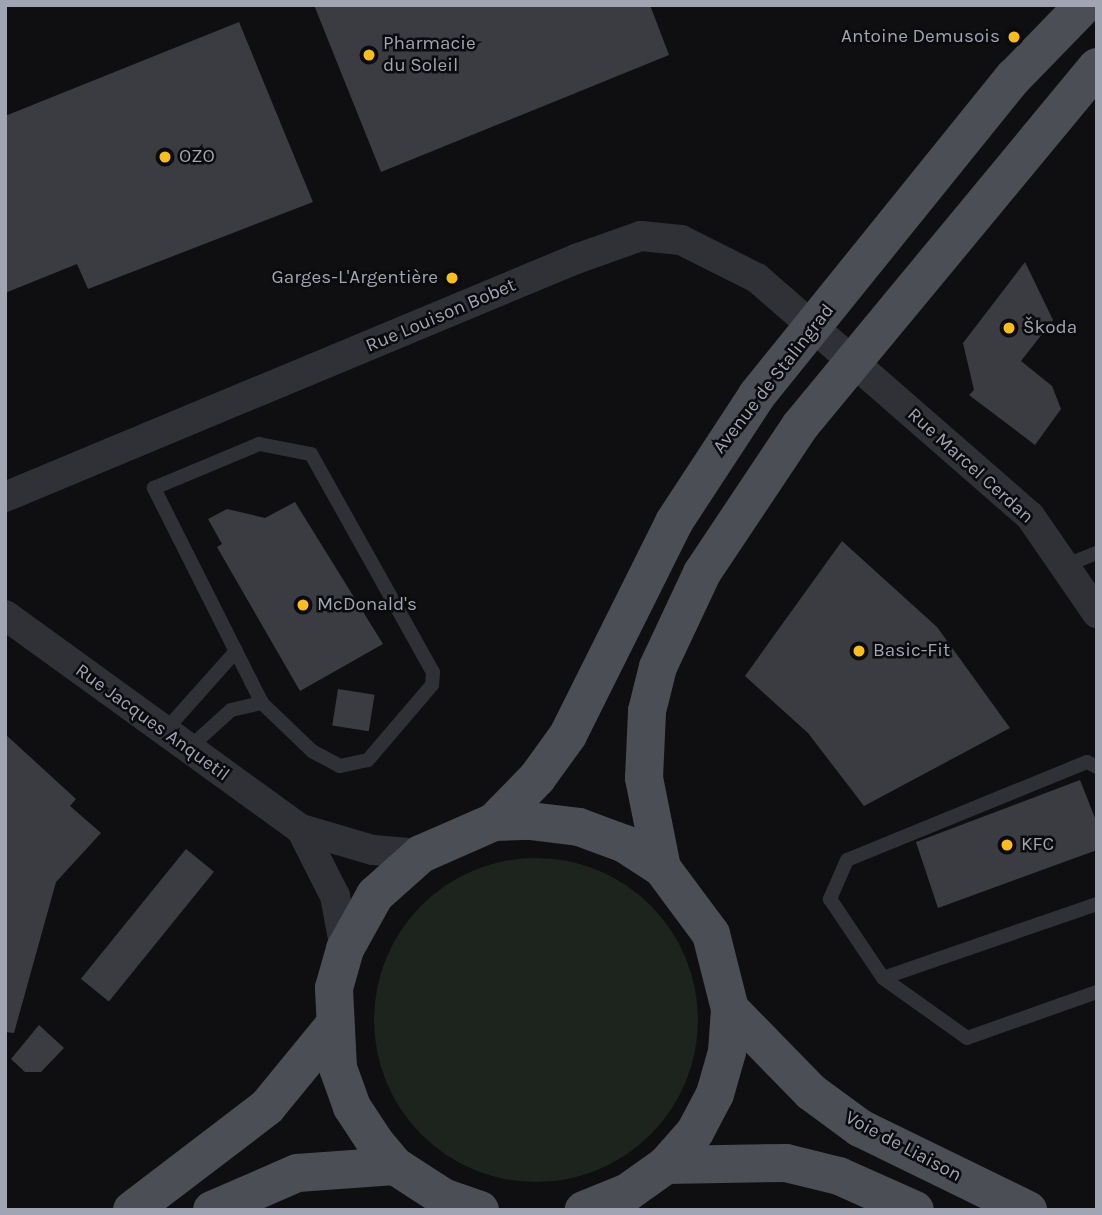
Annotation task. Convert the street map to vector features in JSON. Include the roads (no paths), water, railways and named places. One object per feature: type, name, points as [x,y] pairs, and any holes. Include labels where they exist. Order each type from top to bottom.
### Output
[{"type":"main road","name":"Avenue de Stalingrad","points":[[494,822],[537,779],[568,735],[702,475],[814,325],[1014,78],[1084,5]]},
{"type":"main road","points":[[662,868],[642,746],[658,667],[702,573],[800,426],[853,366],[1097,67]]},
{"type":"main road","points":[[480,1210],[443,1197],[395,1166],[352,1107],[338,1068],[332,1028],[345,949],[375,895],[421,853],[494,822],[579,827],[625,844],[662,868],[711,934],[730,1009],[727,1052],[715,1094],[695,1132],[666,1165],[628,1192],[584,1210]]},
{"type":"main road","name":"Voie de Liaison","points":[[730,1009],[811,1092],[860,1128],[1028,1210]]},
{"type":"main road","points":[[132,1210],[267,1107],[332,1028]]},
{"type":"main road","points":[[666,1165],[786,1163],[839,1176],[915,1210]]},
{"type":"main road","points":[[212,1210],[297,1173],[395,1166]]},
{"type":"street","name":"Rue Louison Bobet","points":[[5,497],[641,236],[681,240],[716,254],[757,278],[814,325],[853,366]]},
{"type":"street","name":"Rue Marcel Cerdan","points":[[853,366],[1030,516],[1097,613]]},
{"type":"street","name":"Rue Jacques Anquetil","points":[[5,615],[163,733],[301,828],[373,850],[421,853]]},
{"type":"street","name":"Rue Jacques Anquetil","points":[[301,828],[335,896],[345,949]]},
{"type":"lane","points":[[259,443],[312,454],[433,672],[432,685],[368,760],[340,766],[281,726],[262,703],[154,488],[259,443]]},
{"type":"lane","points":[[1064,566],[1097,553]]},
{"type":"lane","points":[[163,733],[236,651]]},
{"type":"lane","points":[[187,750],[232,710],[262,703]]},
{"type":"lane","points":[[1097,767],[1087,762],[847,860],[831,899],[883,978],[967,1038],[1097,992]]},
{"type":"lane","points":[[883,978],[1097,904]]},
{"type":"place","name":"Antoine Demusois","points":[[1014,37]]},
{"type":"place","name":"Pharmacie du Soleil","points":[[369,55]]},
{"type":"place","name":"OZO","points":[[165,157]]},
{"type":"place","name":"Garges-L'Argentière","points":[[452,278]]},
{"type":"place","name":"Škoda","points":[[1009,328]]},
{"type":"place","name":"McDonald's","points":[[303,605]]},
{"type":"place","name":"Basic-Fit","points":[[859,651]]},
{"type":"place","name":"KFC","points":[[1007,845]]}]
